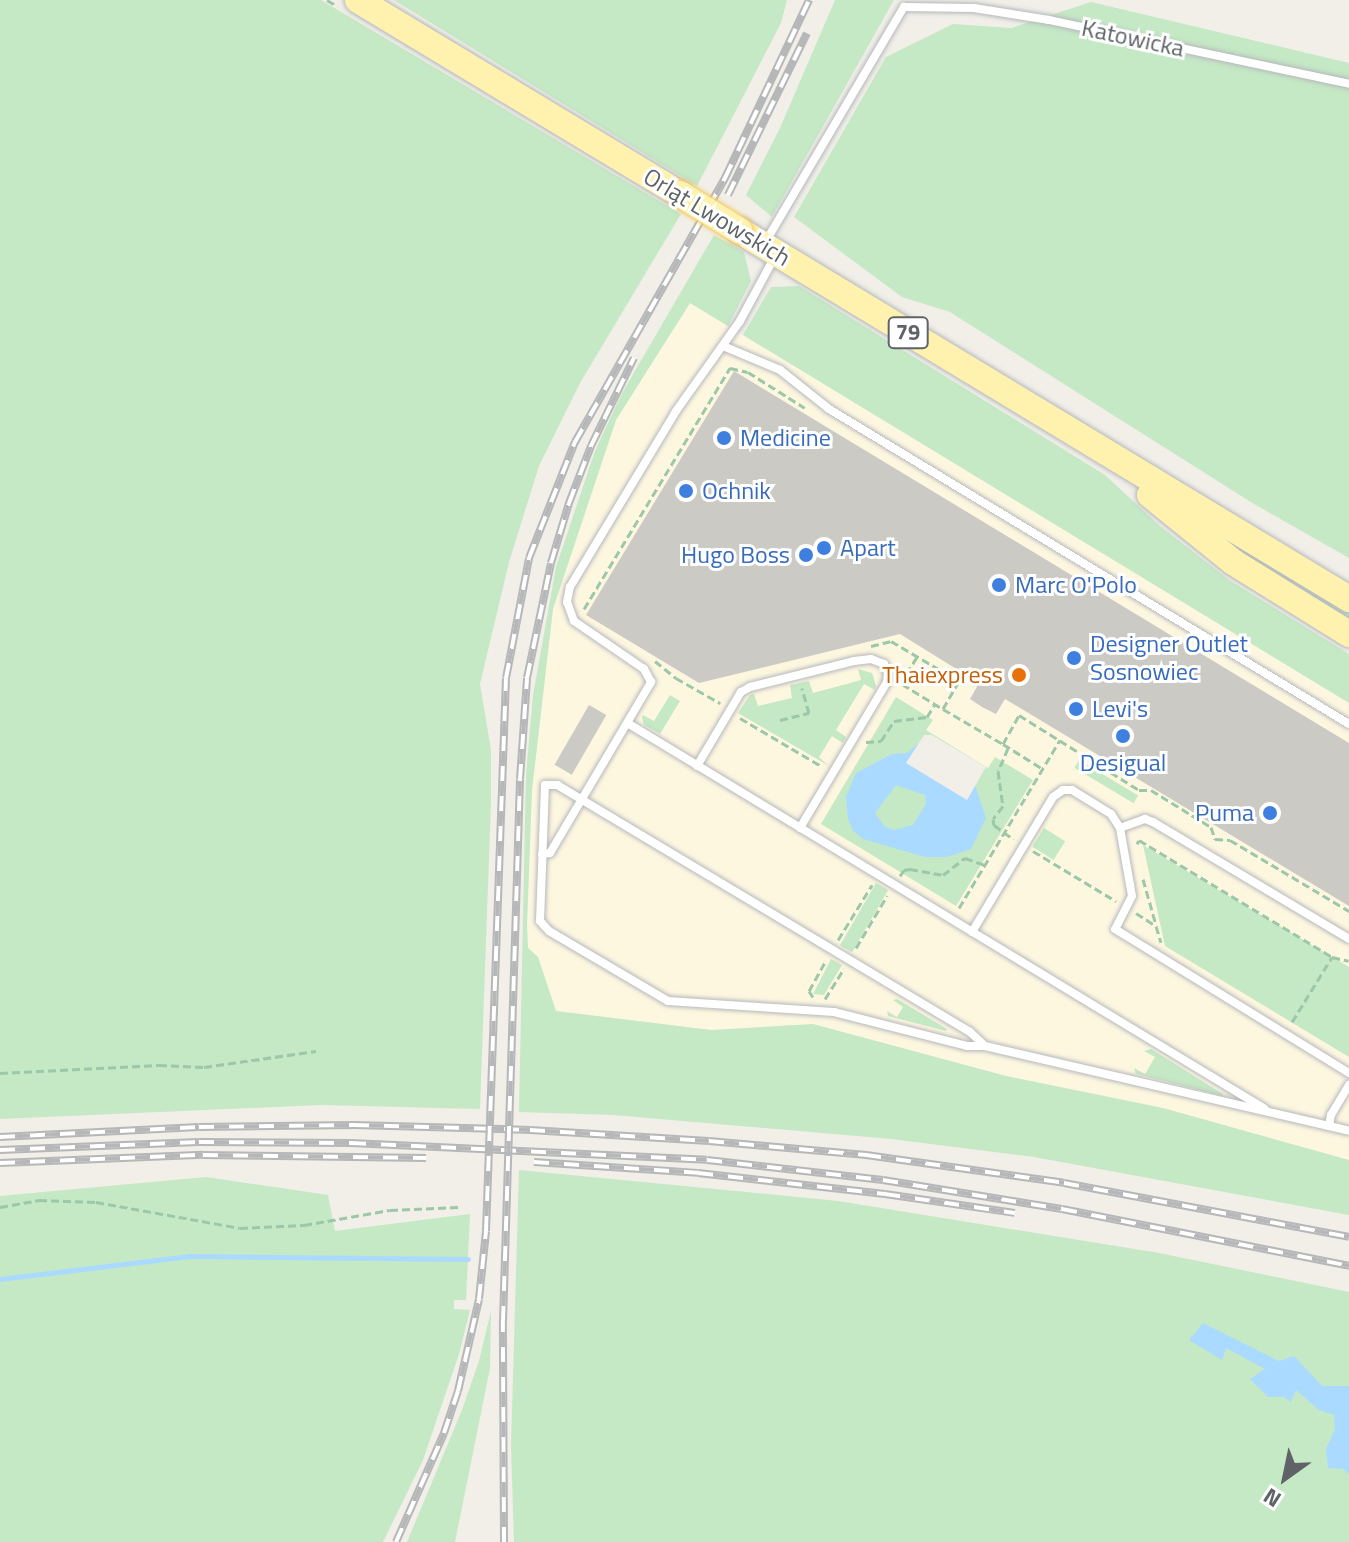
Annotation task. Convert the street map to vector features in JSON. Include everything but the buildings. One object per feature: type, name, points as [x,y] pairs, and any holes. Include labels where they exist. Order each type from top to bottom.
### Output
[{"type":"main road","name":"Orląt Lwowskich","points":[[358,0],[1349,599]]},
{"type":"main road","name":"Orląt Lwowskich","points":[[1075,435],[1233,562],[1349,634]]},
{"type":"lane","name":"Katowicka","points":[[629,724],[651,682],[644,669],[574,621],[567,602],[570,587],[683,399],[723,346],[770,249],[906,4],[974,8],[1034,18],[1349,84]]},
{"type":"lane","points":[[723,346],[780,370],[801,383],[829,409],[1349,724]]},
{"type":"lane","points":[[697,766],[741,692],[750,687],[871,659],[884,664],[888,673],[887,682],[800,828]]},
{"type":"lane","points":[[542,854],[550,853],[629,724],[1273,1114]]},
{"type":"lane","points":[[985,1046],[970,1032],[558,785],[545,785],[540,921],[549,931],[668,1001],[834,1012],[967,1046],[985,1046],[1349,1131]]},
{"type":"lane","points":[[972,932],[1053,797],[1063,790],[1072,790],[1111,814],[1120,828],[1132,885],[1127,908],[1115,929],[1349,1073]]},
{"type":"lane","points":[[1120,828],[1145,819],[1153,822],[1349,939]]},
{"type":"lane","points":[[1329,1126],[1331,1115],[1349,1085]]},
{"type":"path","points":[[584,617],[583,610],[730,368],[748,372],[809,410]]},
{"type":"path","points":[[863,648],[891,641],[959,681],[943,709]]},
{"type":"path","points":[[894,695],[917,657]]},
{"type":"path","points":[[651,659],[719,705],[833,773]]},
{"type":"path","points":[[780,720],[809,713],[798,675]]},
{"type":"path","points":[[901,683],[1043,769]]},
{"type":"path","points":[[719,705],[727,693]]},
{"type":"path","points":[[873,730],[866,742],[881,741],[894,721],[927,717],[935,704]]},
{"type":"path","points":[[1003,744],[1019,715],[1139,790],[1151,790],[1211,827],[1215,839],[1230,840],[1349,911]]},
{"type":"path","points":[[957,910],[1060,740]]},
{"type":"path","points":[[1008,748],[998,771],[1003,806],[993,819],[994,825],[1156,926]]},
{"type":"path","points":[[1135,847],[1139,840],[1332,957],[1349,960]]},
{"type":"path","points":[[911,883],[900,876],[883,866],[832,950],[809,995],[826,999],[894,885],[900,876],[904,870],[943,875],[965,858],[985,865]]},
{"type":"path","points":[[1142,872],[1163,948]]},
{"type":"path","points":[[1302,1031],[1290,1024],[1332,957]]},
{"type":"path","points":[[0,1073],[159,1065],[204,1067],[316,1051]]},
{"type":"path","points":[[0,1207],[39,1200],[96,1202],[240,1228],[304,1225],[390,1210],[459,1207]]},
{"type":"shaded area","points":[[690,303],[1349,703],[1349,1160],[1163,1108],[1006,1076],[813,1024],[711,1030],[556,1011],[538,957],[528,948],[527,925],[532,790],[553,609],[616,420]]},
{"type":"green space","points":[[0,0],[321,0],[681,214],[580,383],[539,466],[509,562],[480,684],[491,750],[491,801],[480,1109],[320,1105],[0,1119]]},
{"type":"green space","points":[[394,0],[787,0],[781,23],[697,186]]},
{"type":"green space","points":[[835,0],[894,0],[772,217],[746,195],[780,128]]},
{"type":"green space","points":[[1091,2],[1349,63],[1349,558],[1254,504],[950,312],[902,297],[794,217],[886,57],[953,24],[1011,28]]},
{"type":"green space","points":[[714,235],[744,252],[751,281],[728,326],[690,303],[616,420],[553,609],[532,790],[527,925],[528,948],[538,957],[556,1011],[711,1030],[813,1024],[1006,1076],[1163,1108],[1349,1160],[1349,1215],[1034,1157],[891,1139],[613,1115],[519,1112],[526,775],[533,695],[556,567],[595,451],[621,395]]},
{"type":"green space","points":[[799,286],[1105,475],[1160,526],[1229,580],[1349,654],[1349,703],[743,335],[771,287]]},
{"type":"green space","points":[[1192,514],[1349,610],[1349,622],[1221,540]]},
{"type":"green space","points":[[858,669],[872,673],[875,690],[864,684],[836,730],[846,737],[843,743],[832,736],[819,757],[829,766],[738,713],[750,695],[754,694],[758,706],[792,698],[790,685],[809,681],[813,693],[861,680]]},
{"type":"green space","points":[[670,695],[680,701],[660,734],[644,725],[642,718],[643,715],[654,721]]},
{"type":"green space","points":[[896,697],[933,720],[926,730],[988,768],[995,757],[1033,780],[956,906],[821,824]]},
{"type":"green space","points":[[1079,760],[1138,796],[1134,803],[1074,768]]},
{"type":"green space","points":[[1044,828],[1065,841],[1054,860],[1032,847]]},
{"type":"green space","points":[[1143,845],[1349,967],[1349,1057],[1165,946]]},
{"type":"green space","points":[[876,883],[888,890],[852,952],[840,945]]},
{"type":"green space","points":[[831,959],[842,965],[824,995],[813,994]]},
{"type":"green space","points":[[897,999],[946,1031],[888,1016],[887,1011],[897,1017],[903,1007],[893,1000]]},
{"type":"green space","points":[[1151,1049],[1223,1096],[1136,1074],[1134,1068],[1145,1074],[1155,1057],[1144,1051]]},
{"type":"green space","points":[[519,1170],[838,1201],[1159,1253],[1349,1292],[1349,1542],[514,1542],[511,1446]]},
{"type":"green space","points":[[206,1177],[328,1195],[335,1231],[470,1214],[466,1300],[454,1300],[454,1309],[470,1310],[459,1354],[423,1460],[383,1542],[0,1542],[0,1196]]},
{"type":"green space","points":[[491,1311],[490,1368],[455,1542],[407,1542],[462,1410],[479,1361]]},
{"type":"water","points":[[924,739],[975,785],[986,818],[971,849],[947,857],[925,857],[863,839],[853,831],[848,819],[846,797],[856,773],[892,754],[907,753]],"holes":[[[896,785],[925,795],[926,804],[913,825],[894,830],[884,826],[875,813]]]},
{"type":"water","points":[[1203,1323],[1279,1361],[1294,1356],[1322,1386],[1349,1386],[1349,1474],[1343,1469],[1328,1468],[1326,1449],[1335,1429],[1334,1415],[1319,1410],[1296,1390],[1291,1402],[1284,1397],[1268,1397],[1250,1379],[1265,1369],[1226,1348],[1222,1360],[1189,1340]]},
{"type":"pier","points":[[924,735],[932,735],[986,767],[967,800],[906,763]]},
{"type":"waterway","points":[[0,1279],[190,1256],[468,1259]]},
{"type":"railway","points":[[396,1542],[444,1433],[458,1391],[479,1299],[486,1231],[506,678],[529,558],[575,442],[725,178],[809,0]]},
{"type":"railway","points":[[728,195],[807,33]]},
{"type":"railway","points":[[504,1542],[503,1321],[520,779],[527,678],[551,563],[569,503],[591,446],[634,358]]},
{"type":"railway","points":[[0,1137],[199,1127],[354,1125],[530,1130],[709,1141],[866,1155],[1064,1183],[1349,1237]]},
{"type":"railway","points":[[0,1150],[199,1142],[351,1143],[707,1160],[883,1180],[1062,1209],[1349,1266]]},
{"type":"railway","points":[[0,1163],[203,1155],[426,1158]]},
{"type":"railway","points":[[534,1162],[698,1173],[885,1194],[1015,1213]]},
{"type":"place","name":"Medicine","points":[[724,438]]},
{"type":"place","name":"Ochnik","points":[[686,491]]},
{"type":"place","name":"Apart","points":[[824,548]]},
{"type":"place","name":"Hugo Boss","points":[[806,555]]},
{"type":"place","name":"Marc O'Polo","points":[[999,585]]},
{"type":"place","name":"Designer Outlet Sosnowiec","points":[[1074,658]]},
{"type":"place","name":"Thaiexpress","points":[[1019,675]]},
{"type":"place","name":"Levi's","points":[[1076,709]]},
{"type":"place","name":"Desigual","points":[[1123,736]]},
{"type":"place","name":"Puma","points":[[1270,813]]}]
